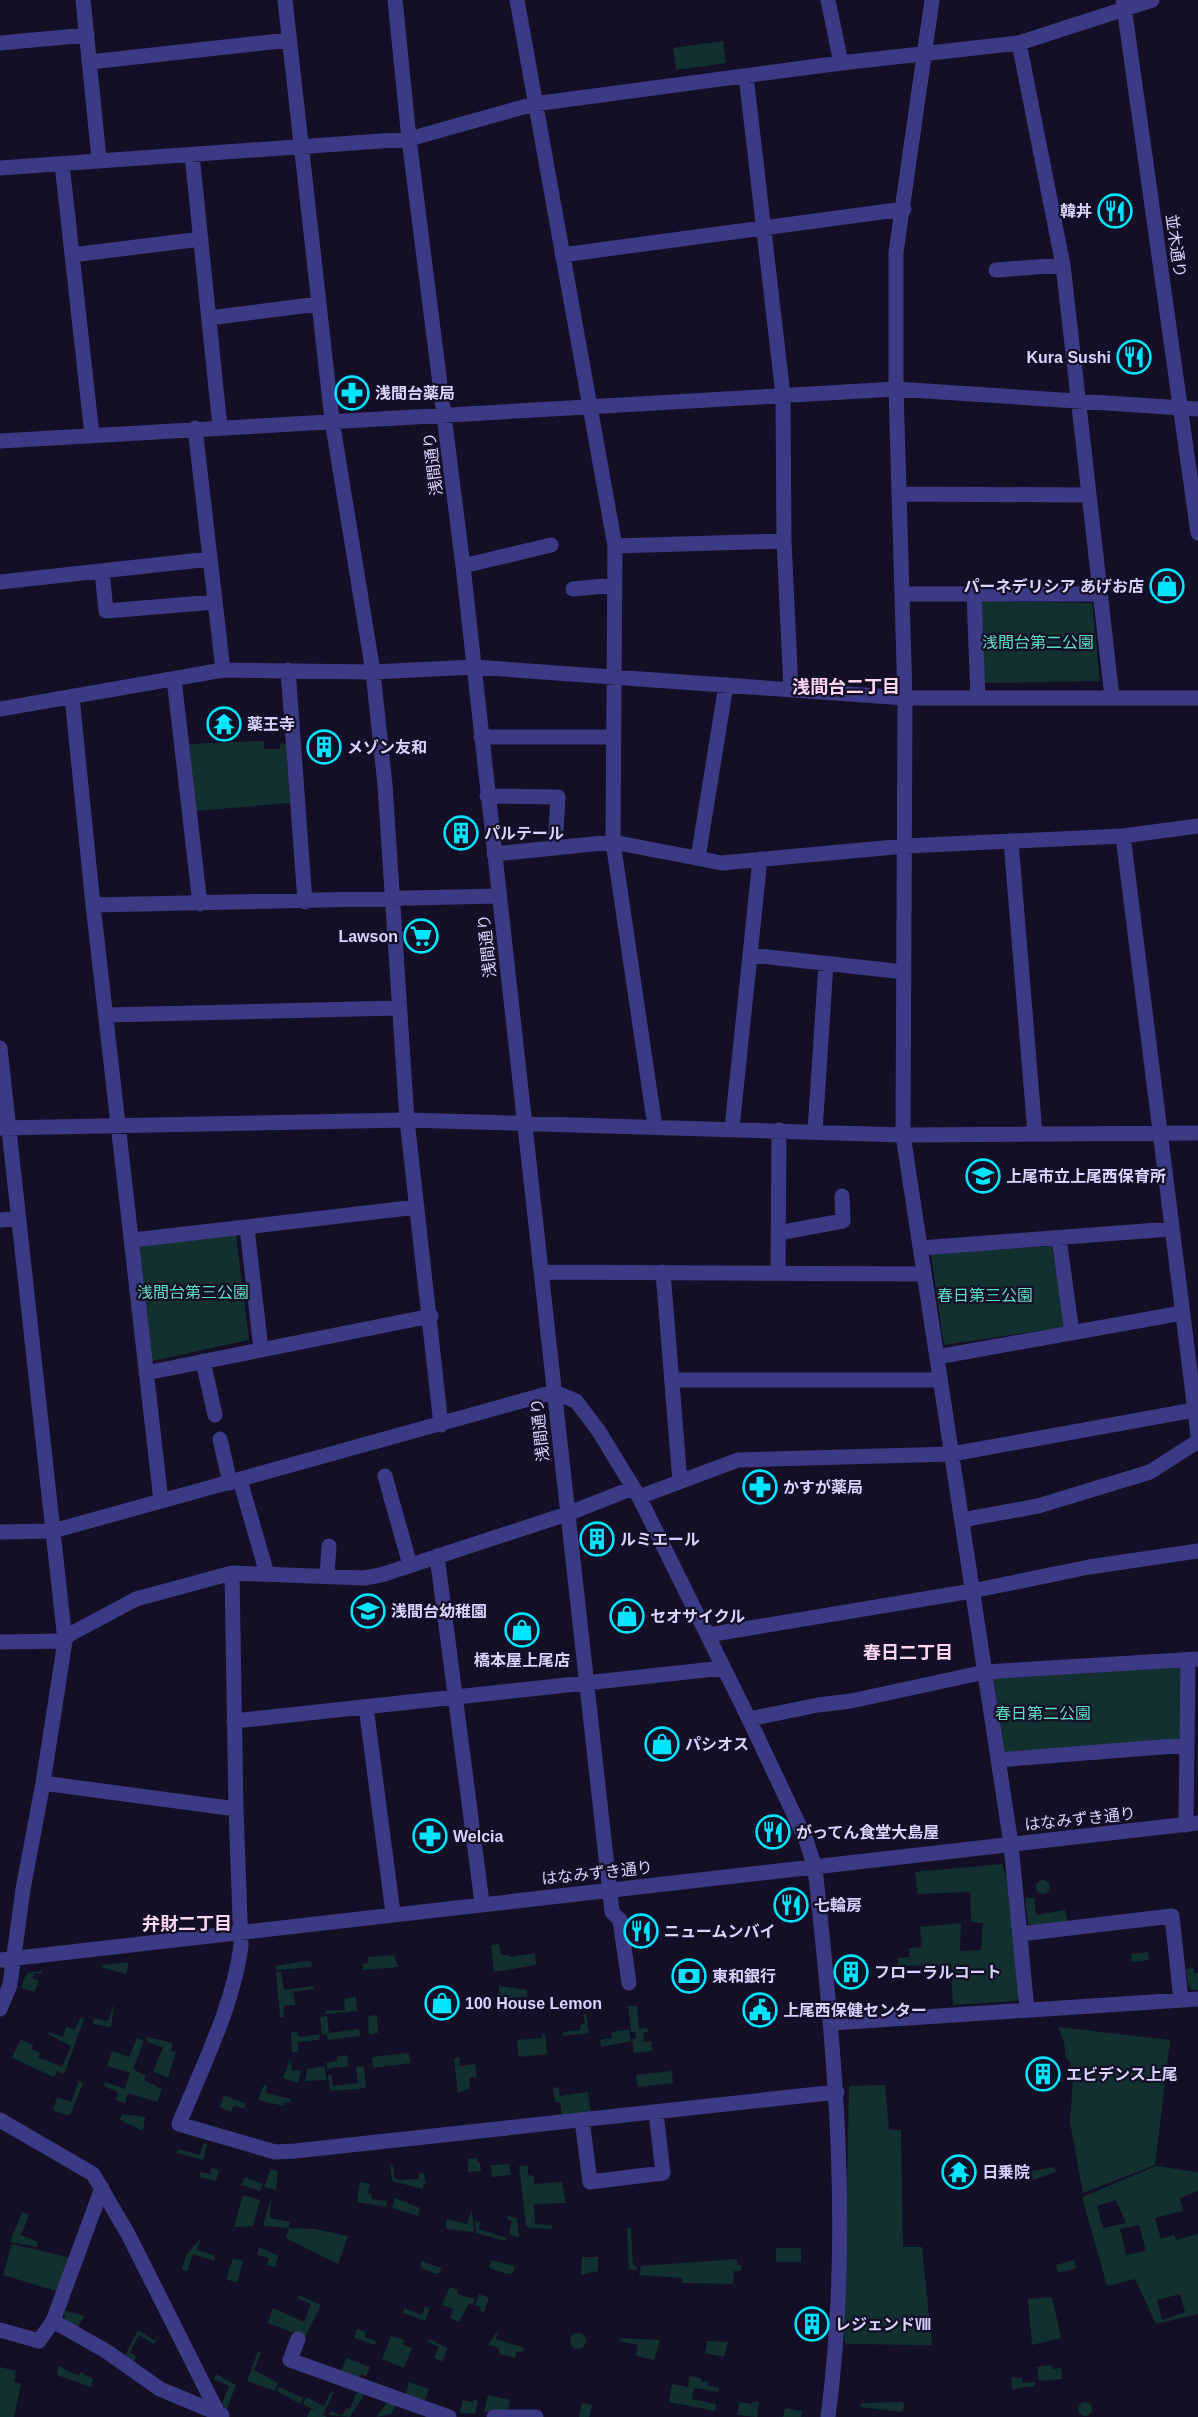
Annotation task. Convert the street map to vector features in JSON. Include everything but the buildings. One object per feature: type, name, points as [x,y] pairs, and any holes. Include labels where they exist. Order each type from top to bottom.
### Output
[{"type":"street","points":[[83,0],[99,159]]},
{"type":"street","points":[[285,0],[332,420],[373,672],[385,784],[407,1120],[431,1316],[441,1425]]},
{"type":"street","name":"浅間通り","points":[[395,0],[463,566],[612,1912],[620,1920],[629,1983]]},
{"type":"street","points":[[517,0],[588,407],[615,546],[613,842],[655,1127]]},
{"type":"street","points":[[828,0],[841,63]]},
{"type":"street","points":[[932,0],[904,209],[896,252],[896,389],[905,698],[903,1135],[1011,1845],[1027,2010]]},
{"type":"street","points":[[0,168],[99,159],[192,155],[410,139],[534,104],[841,63],[1019,43],[1124,4],[1152,0]]},
{"type":"street","name":"並木通り","points":[[1124,4],[1198,533]]},
{"type":"street","points":[[0,44],[87,35]]},
{"type":"street","points":[[90,62],[289,40]]},
{"type":"street","points":[[1019,43],[1063,265],[1112,697]]},
{"type":"street","points":[[746,76],[783,395],[784,541],[791,690]]},
{"type":"street","points":[[192,155],[220,427]]},
{"type":"street","points":[[62,164],[92,435]]},
{"type":"street","points":[[562,255],[904,209]]},
{"type":"street","points":[[72,255],[201,239]]},
{"type":"street","points":[[996,270],[1063,265]]},
{"type":"street","points":[[209,318],[318,304]]},
{"type":"street","points":[[0,441],[896,389],[1198,409]]},
{"type":"street","points":[[195,428],[223,670]]},
{"type":"street","points":[[899,494],[1089,495]]},
{"type":"street","points":[[615,546],[784,541]]},
{"type":"street","points":[[463,566],[551,545]]},
{"type":"street","points":[[0,582],[210,559]]},
{"type":"street","points":[[102,571],[106,611],[215,602]]},
{"type":"street","points":[[573,589],[614,585]]},
{"type":"street","points":[[902,594],[1100,594]]},
{"type":"street","points":[[974,594],[978,698]]},
{"type":"street","points":[[0,709],[223,670],[373,672],[474,667],[905,698],[1198,698]]},
{"type":"street","points":[[288,670],[305,902]]},
{"type":"street","points":[[174,679],[200,904]]},
{"type":"street","points":[[699,858],[726,686]]},
{"type":"street","points":[[72,697],[93,905],[133,1239],[161,1502]]},
{"type":"street","points":[[481,737],[613,737]]},
{"type":"street","points":[[488,796],[558,797],[555,848]]},
{"type":"street","points":[[494,854],[613,842],[722,862],[905,846],[1123,836],[1198,826]]},
{"type":"street","points":[[1123,836],[1198,1435]]},
{"type":"street","points":[[1011,841],[1035,1134]]},
{"type":"street","points":[[732,1128],[760,859]]},
{"type":"street","points":[[93,905],[499,896]]},
{"type":"street","points":[[750,955],[904,972]]},
{"type":"street","points":[[815,1131],[826,964]]},
{"type":"street","points":[[107,1015],[398,1008]]},
{"type":"street","points":[[0,1048],[4,1128],[18,1218],[65,1639],[43,1783],[7,1959],[9,1985],[0,2009]]},
{"type":"street","points":[[4,1128],[407,1120],[732,1128],[903,1135],[1198,1133]]},
{"type":"street","points":[[778,1273],[779,1130]]},
{"type":"street","points":[[778,1233],[843,1221],[842,1196]]},
{"type":"street","points":[[133,1239],[247,1228],[417,1207]]},
{"type":"street","points":[[0,1220],[18,1218]]},
{"type":"street","points":[[247,1228],[261,1349]]},
{"type":"street","points":[[921,1248],[1171,1229]]},
{"type":"street","points":[[1059,1238],[1071,1333]]},
{"type":"street","points":[[541,1272],[924,1274]]},
{"type":"street","points":[[663,1272],[680,1482]]},
{"type":"street","points":[[937,1357],[1182,1312]]},
{"type":"street","points":[[147,1372],[431,1316]]},
{"type":"street","points":[[203,1361],[215,1415]]},
{"type":"street","points":[[672,1380],[940,1380]]},
{"type":"street","points":[[0,1532],[53,1531],[554,1392],[576,1401],[598,1430],[636,1492],[749,1719],[806,1840],[815,1868],[837,2092],[837,2349],[828,2417]]},
{"type":"street","points":[[0,1642],[65,1639],[136,1599],[232,1573],[364,1578],[636,1492],[680,1482],[738,1460],[952,1454],[1194,1410]]},
{"type":"street","points":[[220,1439],[267,1574]]},
{"type":"street","points":[[962,1520],[1038,1506],[1150,1472],[1198,1441]]},
{"type":"street","points":[[385,1476],[410,1565]]},
{"type":"street","points":[[327,1576],[329,1546]]},
{"type":"street","points":[[708,1635],[972,1591],[1089,1567],[1198,1551]]},
{"type":"street","points":[[437,1556],[482,1903]]},
{"type":"street","points":[[232,1573],[236,1809],[242,1946],[239,1966],[221,2019],[179,2124],[275,2152],[837,2092]]},
{"type":"street","points":[[749,1719],[851,1701],[985,1672],[1193,1659],[1187,1745],[1192,1824]]},
{"type":"street","points":[[234,1721],[724,1668]]},
{"type":"street","points":[[366,1707],[393,1913]]},
{"type":"street","points":[[998,1760],[1187,1745]]},
{"type":"street","points":[[43,1783],[236,1809]]},
{"type":"street","name":"はなみずき通り","points":[[7,1959],[240,1930],[815,1868],[1192,1824]]},
{"type":"street","points":[[1020,1934],[1172,1916],[1181,2000]]},
{"type":"street","points":[[831,2023],[1198,2000]]},
{"type":"street","points":[[582,2120],[590,2182],[663,2173],[656,2113]]},
{"type":"street","points":[[0,2120],[93,2174],[222,2416]]},
{"type":"street","points":[[0,2330],[39,2341],[52,2321],[102,2188]]},
{"type":"street","points":[[52,2321],[106,2351],[160,2389],[222,2416]]},
{"type":"street","points":[[298,2339],[290,2360],[448,2417]]},
{"type":"street","points":[[494,2417],[536,2417]]},
{"type":"green space","points":[[723,41],[726,63],[676,70],[673,48]]},
{"type":"green space","name":"浅間台第二公園","points":[[979,601],[1092,603],[1100,681],[982,683]]},
{"type":"green space","points":[[264,741],[264,749],[280,749],[280,743],[286,744],[290,803],[196,811],[189,744]]},
{"type":"green space","name":"浅間台第三公園","points":[[236,1234],[249,1340],[152,1361],[138,1243]]},
{"type":"green space","name":"春日第三公園","points":[[1052,1246],[1065,1327],[944,1345],[931,1254]]},
{"type":"green space","name":"春日第二公園","points":[[1181,1667],[1180,1739],[1004,1754],[994,1679]]},
{"type":"green space","points":[[1002,1864],[1009,1885],[1019,1996],[1017,2001],[953,2005],[951,1965],[898,1966],[898,1958],[910,1957],[909,1948],[922,1947],[920,1927],[961,1923],[960,1951],[981,1950],[983,1923],[971,1922],[970,1892],[918,1894],[915,1872]]},
{"type":"green space","points":[[1043,1880],[1048,1882],[1050,1887],[1048,1892],[1043,1894],[1038,1892],[1036,1887],[1038,1882]]},
{"type":"green space","points":[[1025,1898],[1034,1898],[1036,1915],[1065,1910],[1068,1924],[1028,1924]]},
{"type":"green space","points":[[499,1944],[501,1955],[510,1957],[535,1953],[536,1965],[494,1972],[491,1945]]},
{"type":"green space","points":[[1148,1952],[1149,1960],[1132,1962],[1131,1954]]},
{"type":"green space","points":[[394,1955],[398,1967],[363,1970],[362,1964],[368,1963],[368,1957]]},
{"type":"green space","points":[[311,1961],[312,1967],[276,1970],[275,1966]]},
{"type":"green space","points":[[129,1962],[126,1974],[101,1967],[102,1965]]},
{"type":"green space","points":[[1193,1968],[1194,1973],[1198,1973],[1198,1990],[1192,1990],[1188,1985],[1186,1969]]},
{"type":"green space","points":[[42,1971],[41,1974],[35,1973],[32,1978],[39,1981],[34,1992],[21,1988],[27,1973]]},
{"type":"green space","points":[[276,1972],[281,1972],[284,1990],[313,1986],[314,1989],[290,1992],[294,1993],[295,2005],[283,2006],[284,2017],[280,2017]]},
{"type":"green space","points":[[499,1986],[527,1990],[527,1997],[499,1998]]},
{"type":"green space","points":[[356,1997],[357,2011],[325,2014],[325,2011],[345,2010],[344,1999]]},
{"type":"green space","points":[[115,2002],[111,2027],[93,2024],[94,2018],[108,2021]]},
{"type":"green space","points":[[628,2006],[637,2006],[639,2029],[647,2028],[648,2032],[643,2032],[644,2042],[651,2041],[652,2051],[634,2053],[632,2039],[636,2038],[635,2032],[631,2032]]},
{"type":"green space","points":[[583,2014],[586,2014],[589,2033],[563,2036],[563,2032],[580,2030],[581,2024],[585,2023]]},
{"type":"green space","points":[[377,2015],[378,2033],[369,2035],[368,2016]]},
{"type":"green space","points":[[327,2016],[329,2033],[359,2029],[360,2036],[328,2040],[327,2034],[322,2035],[320,2017]]},
{"type":"green space","points":[[81,2017],[84,2019],[64,2074],[57,2071],[54,2077],[12,2058],[20,2039],[33,2045],[32,2049],[40,2053],[38,2057],[62,2067],[71,2046],[48,2034],[49,2032],[63,2037],[66,2027],[75,2029]]},
{"type":"green space","points":[[1058,2027],[1170,2040],[1155,2165],[1083,2193],[1070,2122],[1073,2080],[1070,2062],[1066,2059],[1064,2041]]},
{"type":"green space","points":[[629,2030],[631,2041],[601,2047],[600,2040],[612,2038],[611,2032]]},
{"type":"green space","points":[[297,2031],[299,2037],[320,2034],[319,2040],[298,2042],[298,2052],[292,2052],[291,2032]]},
{"type":"green space","points":[[542,2034],[545,2034],[547,2054],[519,2057],[517,2040],[542,2038]]},
{"type":"green space","points":[[147,2037],[173,2043],[171,2051],[176,2052],[168,2078],[153,2071],[163,2048],[146,2041]]},
{"type":"green space","points":[[137,2038],[144,2041],[133,2069],[146,2076],[144,2080],[162,2089],[157,2102],[128,2093],[125,2103],[116,2100],[118,2092],[104,2086],[105,2082],[125,2089],[130,2073],[107,2066],[112,2051],[129,2057]]},
{"type":"green space","points":[[409,2053],[410,2063],[373,2068],[372,2057]]},
{"type":"green space","points":[[347,2055],[348,2066],[327,2069],[326,2063],[337,2061],[337,2057]]},
{"type":"green space","points":[[459,2057],[460,2066],[475,2064],[477,2077],[469,2078],[470,2088],[458,2093],[454,2058]]},
{"type":"green space","points":[[290,2059],[292,2071],[301,2070],[298,2083],[283,2078]]},
{"type":"green space","points":[[324,2066],[327,2080],[305,2081],[307,2069]]},
{"type":"green space","points":[[364,2066],[366,2088],[330,2091],[328,2075],[331,2075],[333,2086],[358,2083],[356,2067]]},
{"type":"green space","points":[[672,2071],[673,2083],[638,2087],[636,2075]]},
{"type":"green space","points":[[79,2081],[83,2083],[71,2114],[67,2115],[53,2110],[57,2097],[71,2102]]},
{"type":"green space","points":[[264,2085],[267,2086],[266,2093],[291,2099],[290,2103],[285,2102],[284,2106],[258,2100]]},
{"type":"green space","points":[[885,2085],[889,2130],[901,2130],[903,2247],[922,2247],[932,2345],[847,2344],[844,2341],[849,2086]]},
{"type":"green space","points":[[559,2087],[560,2096],[588,2092],[591,2112],[562,2116],[560,2102],[555,2102],[553,2088]]},
{"type":"green space","points":[[224,2095],[246,2104],[244,2109],[234,2105],[231,2112],[220,2107]]},
{"type":"green space","points":[[122,2114],[145,2117],[143,2131],[120,2120]]},
{"type":"green space","points":[[204,2143],[207,2144],[203,2160],[177,2153],[178,2149],[200,2155]]},
{"type":"green space","points":[[477,2158],[481,2171],[468,2172],[468,2159]]},
{"type":"green space","points":[[509,2164],[511,2175],[492,2177],[491,2165]]},
{"type":"green space","points":[[390,2165],[393,2165],[394,2177],[398,2180],[419,2179],[418,2174],[424,2173],[426,2184],[423,2185],[423,2189],[392,2181]]},
{"type":"green space","points":[[519,2166],[528,2166],[528,2175],[534,2176],[534,2184],[562,2182],[566,2203],[534,2204],[535,2224],[552,2225],[553,2229],[529,2228],[526,2225]]},
{"type":"green space","points":[[1156,2166],[1198,2172],[1198,2191],[1180,2198],[1183,2211],[1155,2218],[1161,2239],[1174,2235],[1176,2240],[1198,2234],[1198,2314],[1156,2324],[1135,2279],[1107,2286],[1082,2197]],"holes":[[[1116,2200],[1126,2223],[1103,2228],[1097,2206]],[[1139,2225],[1146,2251],[1126,2255],[1120,2229]],[[1180,2294],[1185,2312],[1162,2320],[1157,2300]]]},
{"type":"green space","points":[[1055,2167],[1056,2172],[1033,2180],[1031,2171]]},
{"type":"green space","points":[[211,2168],[219,2170],[216,2181],[199,2177],[200,2172],[210,2174]]},
{"type":"green space","points":[[271,2169],[278,2171],[276,2190],[264,2187]]},
{"type":"green space","points":[[245,2177],[263,2184],[260,2191],[241,2185]]},
{"type":"green space","points":[[360,2182],[370,2184],[368,2193],[372,2194],[371,2199],[387,2201],[386,2207],[357,2202]]},
{"type":"green space","points":[[243,2195],[260,2200],[253,2226],[234,2227]]},
{"type":"green space","points":[[271,2198],[270,2218],[290,2222],[289,2228],[263,2226]]},
{"type":"green space","points":[[395,2198],[420,2208],[418,2216],[392,2208]]},
{"type":"green space","points":[[472,2210],[474,2232],[446,2229],[446,2219],[467,2224]]},
{"type":"green space","points":[[22,2212],[29,2215],[21,2235],[38,2242],[37,2247],[10,2242]]},
{"type":"green space","points":[[508,2216],[517,2218],[519,2238],[509,2234],[512,2221],[507,2219]]},
{"type":"green space","points":[[475,2221],[480,2222],[479,2229],[506,2238],[506,2241],[476,2233]]},
{"type":"green space","points":[[289,2228],[315,2229],[348,2236],[338,2264],[286,2238]]},
{"type":"green space","points":[[627,2228],[631,2228],[633,2265],[637,2267],[636,2270],[629,2269]]},
{"type":"green space","points":[[201,2238],[197,2250],[214,2255],[215,2261],[193,2254],[187,2271],[182,2269],[186,2255]]},
{"type":"green space","points":[[12,2244],[71,2258],[59,2292],[3,2275]]},
{"type":"green space","points":[[259,2247],[278,2256],[275,2267],[267,2265],[269,2258],[257,2255]]},
{"type":"green space","points":[[776,2248],[801,2248],[801,2262],[776,2262]]},
{"type":"green space","points":[[582,2257],[598,2257],[598,2271],[581,2275]]},
{"type":"green space","points":[[233,2258],[243,2261],[237,2283],[226,2279]]},
{"type":"green space","points":[[737,2259],[737,2265],[742,2265],[741,2271],[734,2271],[733,2284],[682,2283],[682,2278],[639,2275],[641,2266]]},
{"type":"green space","points":[[491,2260],[515,2266],[513,2273],[508,2274],[489,2268]]},
{"type":"green space","points":[[1074,2260],[1076,2268],[1058,2273],[1056,2265]]},
{"type":"green space","points":[[421,2261],[442,2268],[437,2274],[421,2268]]},
{"type":"green space","points":[[450,2287],[458,2290],[457,2294],[475,2299],[473,2304],[469,2303],[459,2322],[450,2318],[453,2309],[442,2305]]},
{"type":"green space","points":[[479,2294],[489,2298],[484,2312],[479,2311],[481,2307],[475,2305]]},
{"type":"green space","points":[[299,2295],[321,2305],[305,2337],[268,2323],[273,2308],[304,2322],[311,2304],[298,2299]]},
{"type":"green space","points":[[1052,2297],[1061,2338],[1032,2345],[1028,2299]]},
{"type":"green space","points":[[425,2306],[430,2308],[425,2321],[403,2313],[404,2308],[422,2315]]},
{"type":"green space","points":[[64,2310],[84,2316],[76,2330],[65,2321]]},
{"type":"green space","points":[[357,2329],[366,2332],[365,2337],[376,2341],[375,2345],[354,2338]]},
{"type":"green space","points":[[138,2330],[154,2340],[158,2337],[154,2344],[139,2335],[130,2352],[136,2356],[133,2366],[123,2359]]},
{"type":"green space","points":[[498,2330],[496,2339],[524,2348],[523,2353],[516,2351],[515,2358],[499,2354],[499,2348],[488,2345]]},
{"type":"green space","points":[[578,2333],[584,2335],[586,2341],[584,2347],[578,2349],[572,2347],[570,2341],[572,2335]]},
{"type":"green space","points":[[391,2336],[404,2340],[403,2345],[412,2348],[404,2368],[382,2359]]},
{"type":"green space","points":[[620,2338],[660,2340],[654,2360],[636,2356],[638,2345],[619,2341]]},
{"type":"green space","points":[[429,2339],[448,2348],[442,2362],[434,2358],[439,2347],[428,2342]]},
{"type":"green space","points":[[707,2341],[728,2342],[724,2357],[705,2353]]},
{"type":"green space","points":[[258,2351],[261,2352],[254,2370],[278,2383],[275,2391],[247,2381]]},
{"type":"green space","points":[[346,2358],[370,2367],[366,2376],[361,2374],[359,2379],[341,2372]]},
{"type":"green space","points":[[1051,2365],[1052,2369],[1061,2368],[1062,2379],[1039,2381],[1037,2367]]},
{"type":"green space","points":[[58,2366],[79,2376],[81,2372],[93,2379],[91,2387],[57,2375]]},
{"type":"green space","points":[[0,2367],[16,2371],[14,2382],[21,2384],[14,2417],[0,2417]]},
{"type":"green space","points":[[216,2374],[236,2385],[226,2411],[222,2404],[229,2386],[214,2380]]},
{"type":"green space","points":[[690,2376],[701,2378],[701,2381],[708,2382],[707,2385],[719,2388],[718,2392],[694,2388],[692,2399],[716,2404],[715,2411],[669,2402],[672,2384],[688,2387]]},
{"type":"green space","points":[[1011,2377],[1022,2378],[1023,2383],[1035,2382],[1035,2386],[1012,2389]]},
{"type":"green space","points":[[409,2382],[429,2389],[424,2401],[406,2395]]},
{"type":"green space","points":[[279,2387],[303,2398],[300,2404],[277,2391]]},
{"type":"green space","points":[[358,2389],[366,2392],[350,2417],[329,2415],[331,2411],[342,2416],[347,2408],[350,2409]]},
{"type":"green space","points":[[331,2391],[334,2392],[323,2415],[327,2417],[307,2417],[311,2409],[319,2412],[303,2404],[306,2397],[324,2406]]},
{"type":"green space","points":[[488,2395],[510,2400],[508,2412],[484,2412]]},
{"type":"green space","points":[[389,2399],[429,2413],[428,2417],[404,2409],[405,2406],[398,2403],[391,2414],[377,2417]]},
{"type":"green space","points":[[474,2399],[478,2401],[475,2414],[460,2413],[463,2400],[473,2402]]},
{"type":"green space","points":[[753,2401],[759,2402],[757,2417],[737,2415],[739,2402],[752,2404]]},
{"type":"green space","points":[[904,2402],[903,2412],[861,2407],[861,2403]]},
{"type":"green space","points":[[1085,2402],[1090,2404],[1092,2409],[1090,2414],[1085,2416],[1080,2414],[1078,2409],[1080,2404]]},
{"type":"green space","points":[[582,2403],[592,2405],[589,2417],[579,2417]]},
{"type":"green space","points":[[785,2408],[802,2411],[801,2417],[783,2417]]},
{"type":"place","name":"韓丼","points":[[1115,211]]},
{"type":"place","name":"Kura Sushi","points":[[1134,357]]},
{"type":"place","name":"浅間台薬局","points":[[352,393]]},
{"type":"place","name":"パーネデリシア あげお店","points":[[1167,586]]},
{"type":"place","name":"薬王寺","points":[[224,724]]},
{"type":"place","name":"メゾン友和","points":[[324,747]]},
{"type":"place","name":"パルテール","points":[[461,833]]},
{"type":"place","name":"Lawson","points":[[421,936]]},
{"type":"place","name":"上尾市立上尾西保育所","points":[[983,1176]]},
{"type":"place","name":"かすが薬局","points":[[760,1487]]},
{"type":"place","name":"ルミエール","points":[[597,1539]]},
{"type":"place","name":"浅間台幼稚園","points":[[368,1611]]},
{"type":"place","name":"セオサイクル","points":[[627,1616]]},
{"type":"place","name":"橋本屋上尾店","points":[[522,1630]]},
{"type":"place","name":"パシオス","points":[[662,1744]]},
{"type":"place","name":"がってん食堂大島屋","points":[[773,1832]]},
{"type":"place","name":"Welcia","points":[[430,1836]]},
{"type":"place","name":"七輪房","points":[[791,1905]]},
{"type":"place","name":"ニュームンバイ","points":[[641,1931]]},
{"type":"place","name":"フローラルコート","points":[[851,1972]]},
{"type":"place","name":"東和銀行","points":[[689,1976]]},
{"type":"place","name":"100 House Lemon","points":[[442,2003]]},
{"type":"place","name":"上尾西保健センター","points":[[760,2010]]},
{"type":"place","name":"エビデンス上尾","points":[[1043,2074]]},
{"type":"place","name":"日乗院","points":[[959,2172]]},
{"type":"place","name":"レジェンドⅧ","points":[[812,2324]]},
{"type":"district","name":"浅間台二丁目","points":[[846,687]]},
{"type":"district","name":"春日二丁目","points":[[908,1653]]},
{"type":"district","name":"弁財二丁目","points":[[187,1924]]}]
